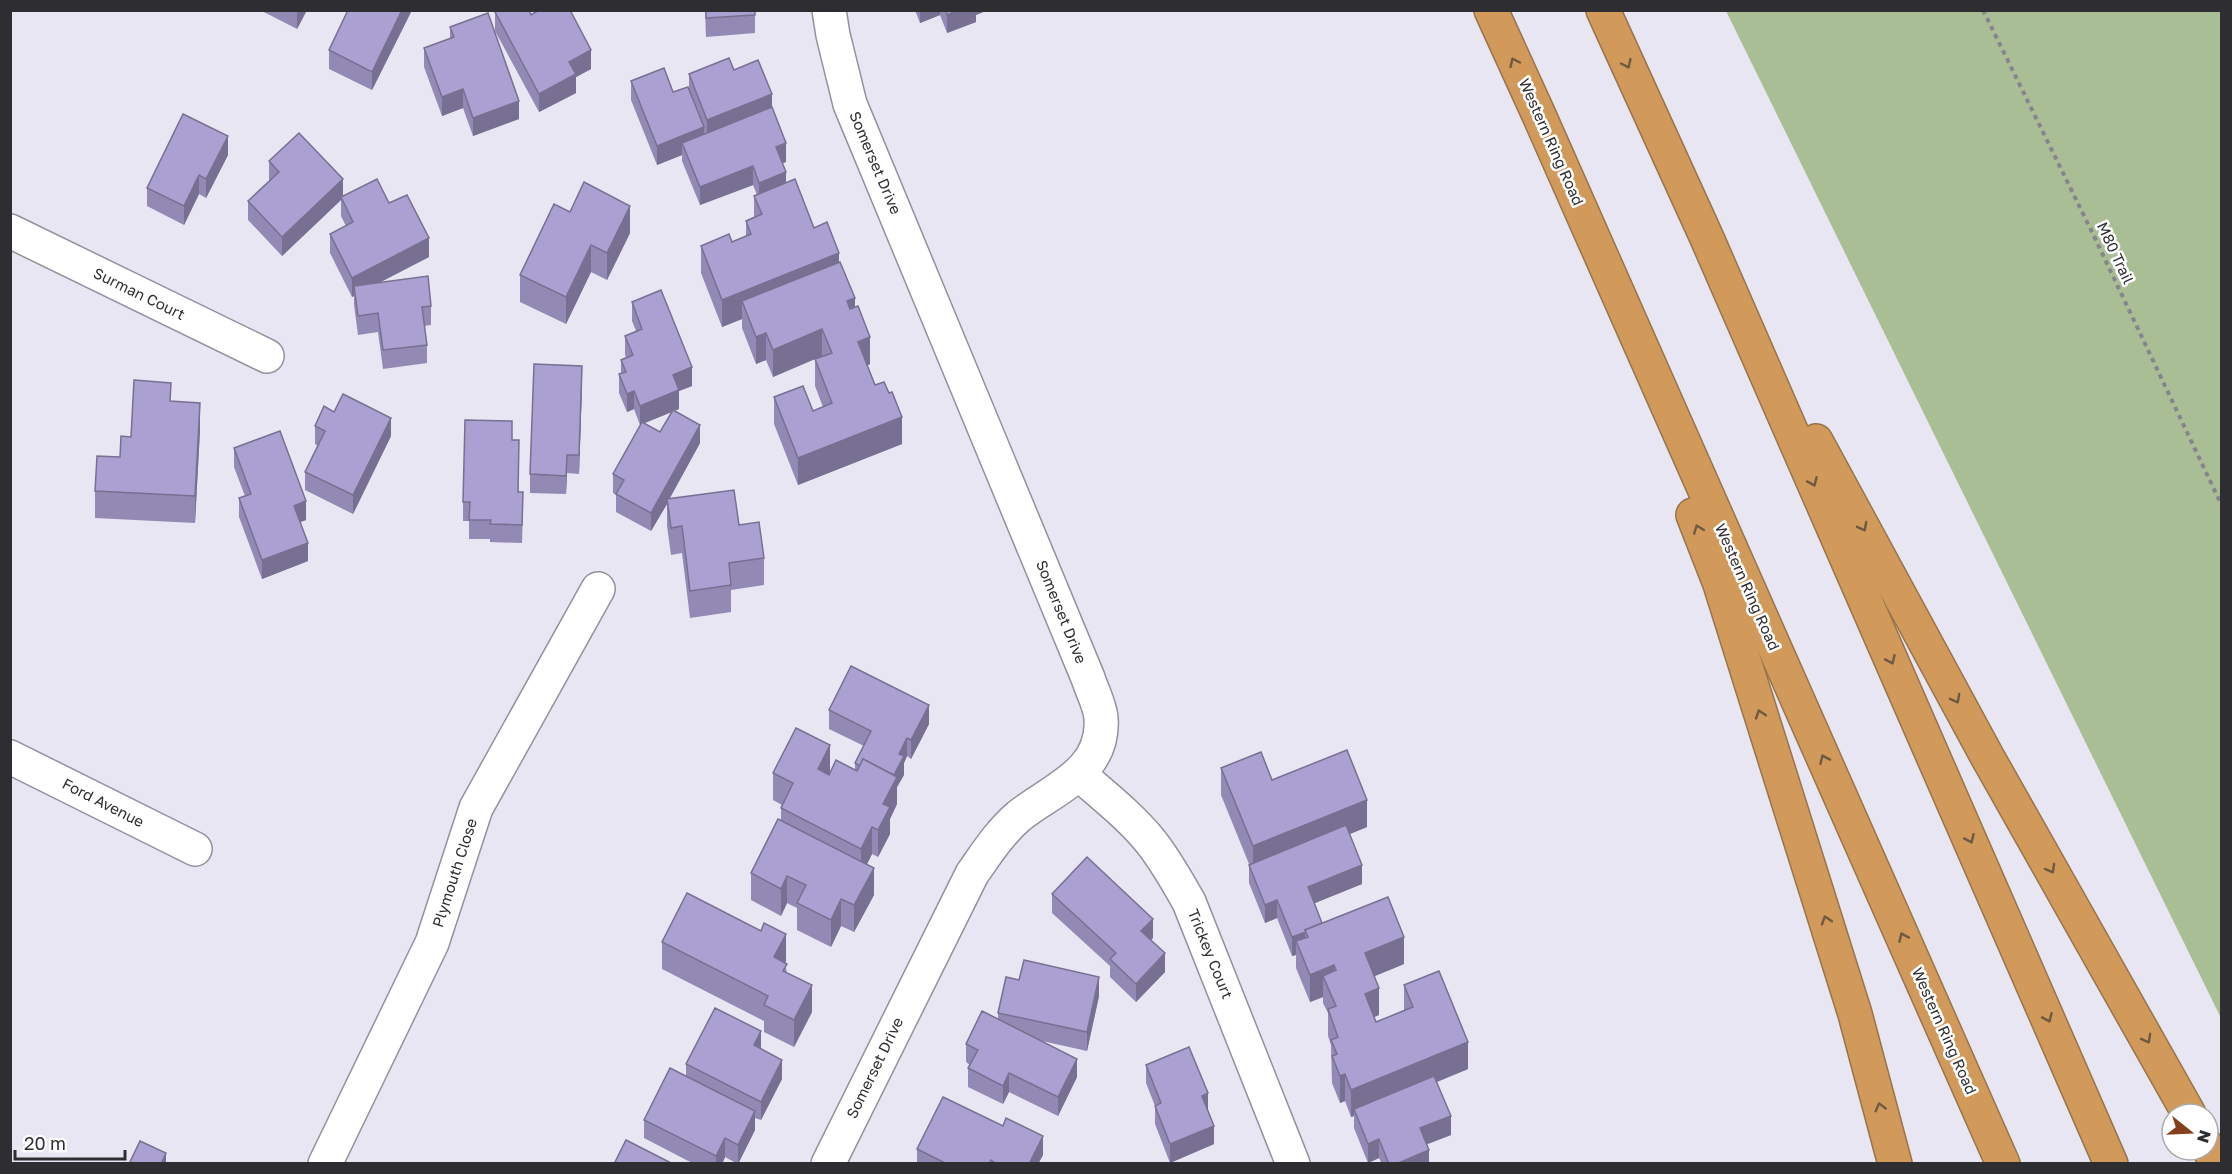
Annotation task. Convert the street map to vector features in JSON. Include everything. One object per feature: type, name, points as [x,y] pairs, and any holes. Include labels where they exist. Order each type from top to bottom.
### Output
[{"type":"highway","name":"Western Ring Road","points":[[1491,10],[2003,1164]]},
{"type":"highway","points":[[1603,10],[1706,236],[2111,1164]]},
{"type":"highway","points":[[1538,113],[1720,584],[1855,1014],[1895,1164]]},
{"type":"highway","points":[[1706,236],[1988,758],[2182,1102]]},
{"type":"street","name":"Somerset Drive","points":[[828,1164],[972,874],[994,843],[1018,817],[1079,774],[1092,757],[1100,736],[1101,716],[1084,668],[850,104],[832,35],[829,10]]},
{"type":"street","name":"Surman Court","points":[[10,231],[267,356]]},
{"type":"street","name":"Plymouth Close","points":[[325,1164],[432,943],[476,808],[597,589]]},
{"type":"street","name":"Ford Avenue","points":[[10,757],[195,849]]},
{"type":"street","name":"Trickey Court","points":[[1079,774],[1122,811],[1150,841],[1169,867],[1189,902],[1293,1164]]},
{"type":"path","name":"M80 Trail","points":[[1983,10],[2222,506]]},
{"type":"green space","points":[[1726,11],[2221,11],[2221,1018]]},
{"type":"building","points":[[348,10],[402,10],[372,72],[329,50]]},
{"type":"building","points":[[498,10],[529,10],[531,15],[539,10],[570,10],[591,50],[569,62],[576,74],[539,94],[495,12]]},
{"type":"building","points":[[706,10],[755,10],[755,15],[706,18]]},
{"type":"building","points":[[946,10],[958,10],[947,15]]},
{"type":"building","points":[[488,13],[519,101],[473,118],[463,89],[442,97],[424,48],[454,37],[450,27]]},
{"type":"building","points":[[729,58],[734,70],[758,60],[772,94],[707,120],[689,74]]},
{"type":"building","points":[[664,68],[673,92],[688,87],[704,127],[657,146],[631,81]]},
{"type":"building","points":[[772,107],[786,143],[776,147],[786,172],[759,183],[753,166],[700,187],[682,143]]},
{"type":"building","points":[[183,114],[228,136],[206,179],[199,175],[184,206],[147,188]]},
{"type":"building","points":[[299,133],[343,179],[282,237],[248,201],[279,172],[269,161]]},
{"type":"building","points":[[377,179],[389,203],[407,195],[429,238],[352,278],[330,234],[353,222],[341,197]]},
{"type":"building","points":[[795,179],[814,228],[827,222],[839,253],[722,300],[701,246],[729,234],[732,242],[751,234],[746,221],[762,214],[754,196]]},
{"type":"building","points":[[584,182],[630,206],[607,253],[591,245],[566,297],[520,275],[554,204],[570,212]]},
{"type":"building","points":[[840,262],[855,298],[847,301],[850,309],[858,306],[870,337],[858,342],[875,385],[884,382],[889,393],[892,392],[902,417],[798,458],[774,397],[803,386],[813,411],[832,403],[815,359],[832,353],[822,329],[773,350],[766,333],[756,337],[742,301]]},
{"type":"building","points":[[428,276],[431,306],[422,307],[427,345],[383,350],[378,313],[358,316],[354,286]]},
{"type":"building","points":[[661,290],[692,367],[673,375],[679,390],[640,406],[634,391],[627,394],[619,374],[626,372],[621,360],[633,355],[625,336],[642,329],[632,302]]},
{"type":"building","points":[[534,364],[582,366],[579,455],[567,455],[566,476],[530,474]]},
{"type":"building","points":[[134,380],[171,383],[170,401],[200,403],[195,496],[95,491],[97,456],[120,457],[121,436],[131,437]]},
{"type":"building","points":[[343,394],[391,418],[353,495],[305,472],[325,431],[315,426],[324,406],[334,412]]},
{"type":"building","points":[[673,410],[700,425],[651,513],[616,494],[624,480],[613,474],[642,422],[660,432]]},
{"type":"building","points":[[465,420],[512,421],[512,440],[519,440],[518,492],[523,492],[522,525],[490,524],[491,520],[469,520],[470,502],[463,502]]},
{"type":"building","points":[[280,431],[306,501],[294,506],[308,543],[262,560],[239,498],[251,494],[234,448]]},
{"type":"building","points":[[734,490],[739,525],[759,522],[764,558],[729,563],[731,585],[690,591],[682,526],[671,528],[667,499]]},
{"type":"building","points":[[851,666],[929,705],[911,740],[907,738],[899,754],[904,756],[894,775],[863,759],[860,766],[855,763],[871,731],[829,710]]},
{"type":"building","points":[[796,728],[830,745],[818,769],[829,775],[836,760],[857,771],[863,759],[897,777],[883,804],[890,807],[878,830],[872,827],[861,849],[781,808],[793,783],[773,773]]},
{"type":"building","points":[[1347,750],[1367,800],[1253,846],[1221,768],[1261,752],[1272,780]]},
{"type":"building","points":[[778,819],[874,868],[854,905],[841,899],[831,920],[797,903],[806,885],[787,876],[781,889],[751,873]]},
{"type":"building","points":[[1346,825],[1362,865],[1308,887],[1322,923],[1292,937],[1277,900],[1265,905],[1249,865]]},
{"type":"building","points":[[1087,857],[1153,919],[1141,931],[1165,953],[1136,984],[1110,959],[1116,953],[1052,894]]},
{"type":"building","points":[[687,893],[761,931],[764,923],[786,934],[774,957],[787,964],[783,971],[812,985],[794,1020],[764,1005],[768,996],[662,942]]},
{"type":"building","points":[[1388,897],[1404,937],[1365,953],[1379,988],[1365,994],[1376,1022],[1413,1007],[1404,985],[1439,971],[1468,1042],[1351,1090],[1345,1074],[1340,1076],[1332,1056],[1337,1054],[1331,1040],[1338,1037],[1328,1009],[1336,1006],[1323,976],[1336,970],[1334,965],[1310,975],[1296,941],[1308,937],[1305,930]]},
{"type":"building","points":[[1024,960],[1099,977],[1087,1032],[998,1013],[1006,977],[1019,980]]},
{"type":"building","points":[[715,1008],[761,1031],[754,1045],[782,1060],[761,1102],[686,1064]]},
{"type":"building","points":[[982,1011],[1077,1059],[1058,1097],[1009,1073],[1003,1086],[968,1068],[978,1050],[966,1044]]},
{"type":"building","points":[[1189,1047],[1208,1093],[1202,1096],[1214,1126],[1170,1144],[1155,1106],[1161,1103],[1146,1065]]},
{"type":"building","points":[[670,1068],[755,1111],[738,1145],[725,1138],[716,1156],[644,1120]]},
{"type":"building","points":[[1434,1076],[1451,1116],[1420,1128],[1429,1150],[1396,1164],[1389,1164],[1379,1139],[1368,1144],[1354,1109]]},
{"type":"building","points":[[943,1097],[1003,1126],[1006,1118],[1043,1136],[1029,1164],[997,1164],[991,1160],[989,1164],[947,1164],[917,1149]]},
{"type":"building","points":[[626,1140],[673,1164],[614,1164]]},
{"type":"building","points":[[140,1141],[166,1153],[161,1164],[129,1164]]}]
